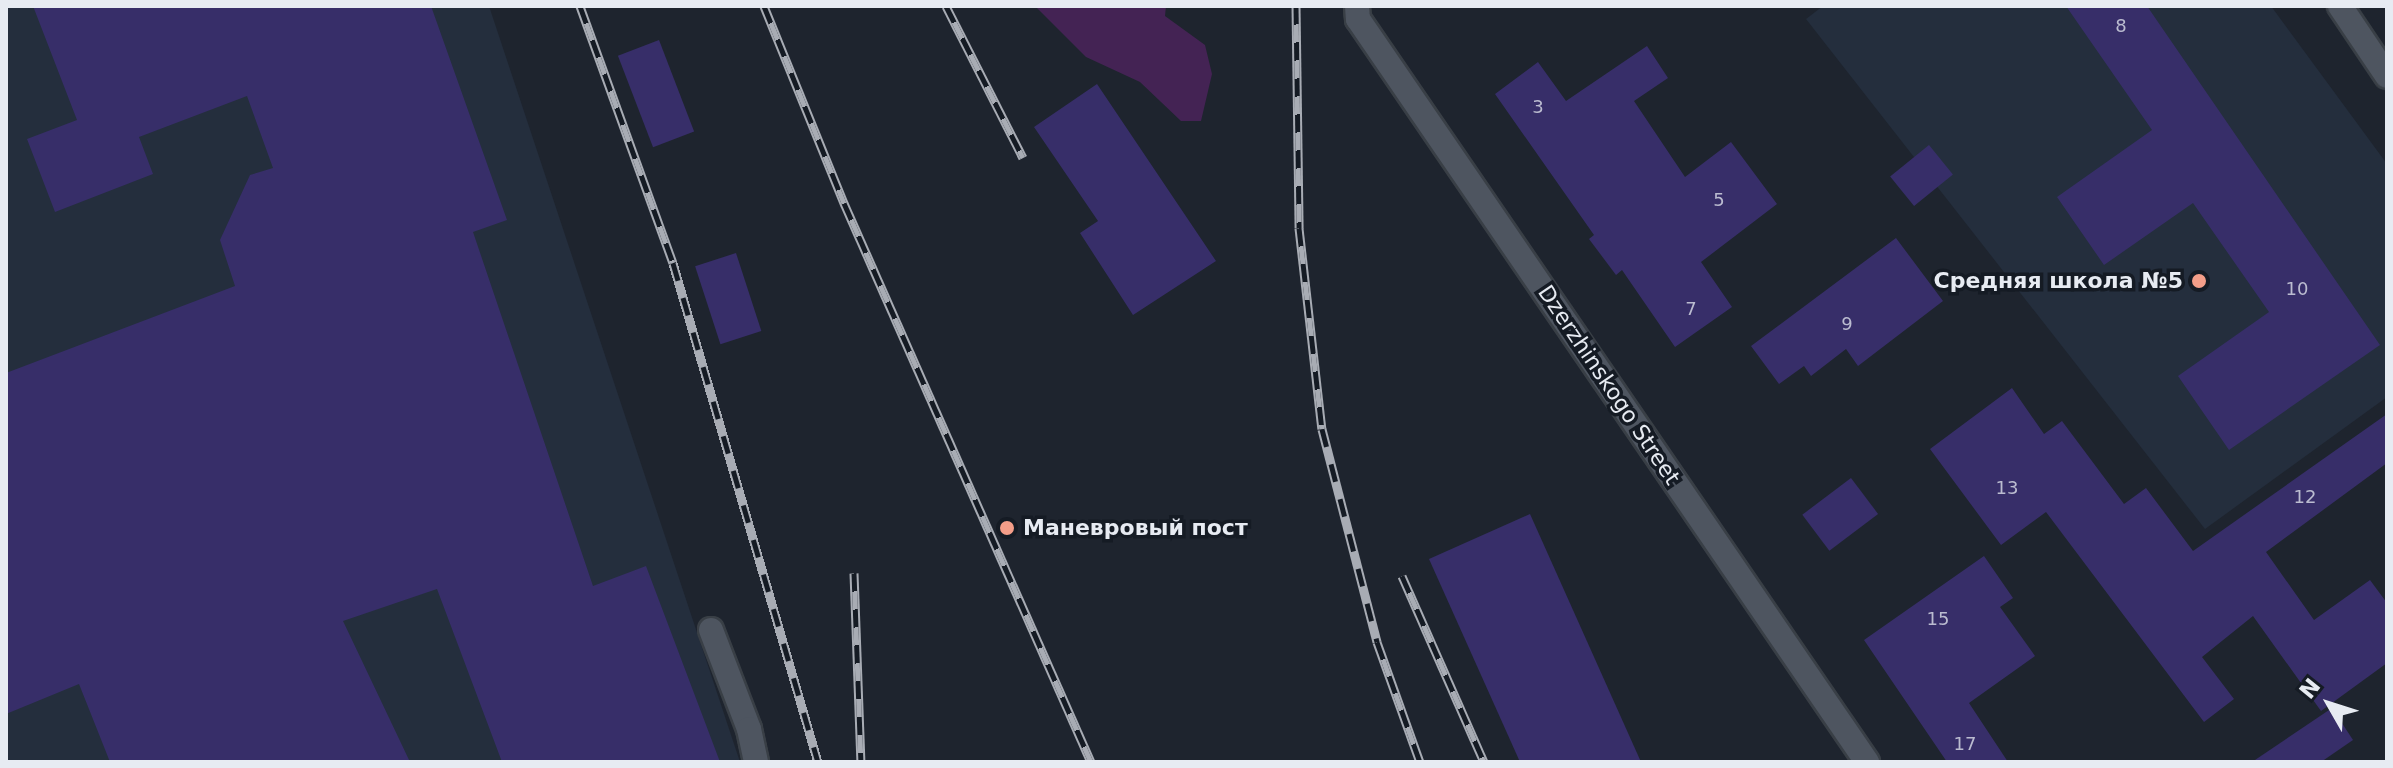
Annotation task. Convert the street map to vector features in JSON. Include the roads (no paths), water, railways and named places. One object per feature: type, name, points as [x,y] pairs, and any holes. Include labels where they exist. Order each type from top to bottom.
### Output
[{"type":"street","name":"Dzerzhinskogo Street","points":[[1357,6],[1358,19],[1867,762]]},
{"type":"street","points":[[2340,6],[2387,76]]},
{"type":"street","points":[[711,630],[749,729],[756,762]]},
{"type":"railway","points":[[580,6],[673,263],[818,762]]},
{"type":"railway","points":[[764,6],[844,203],[1091,762]]},
{"type":"railway","points":[[946,6],[1023,158]]},
{"type":"railway","points":[[1296,6],[1299,228],[1322,429],[1377,642],[1420,762]]},
{"type":"railway","points":[[854,573],[861,762]]},
{"type":"railway","points":[[1402,576],[1484,762]]},
{"type":"place","name":"Средняя школа №5","points":[[2199,281]]},
{"type":"place","name":"Маневровый пост","points":[[1007,528]]}]
